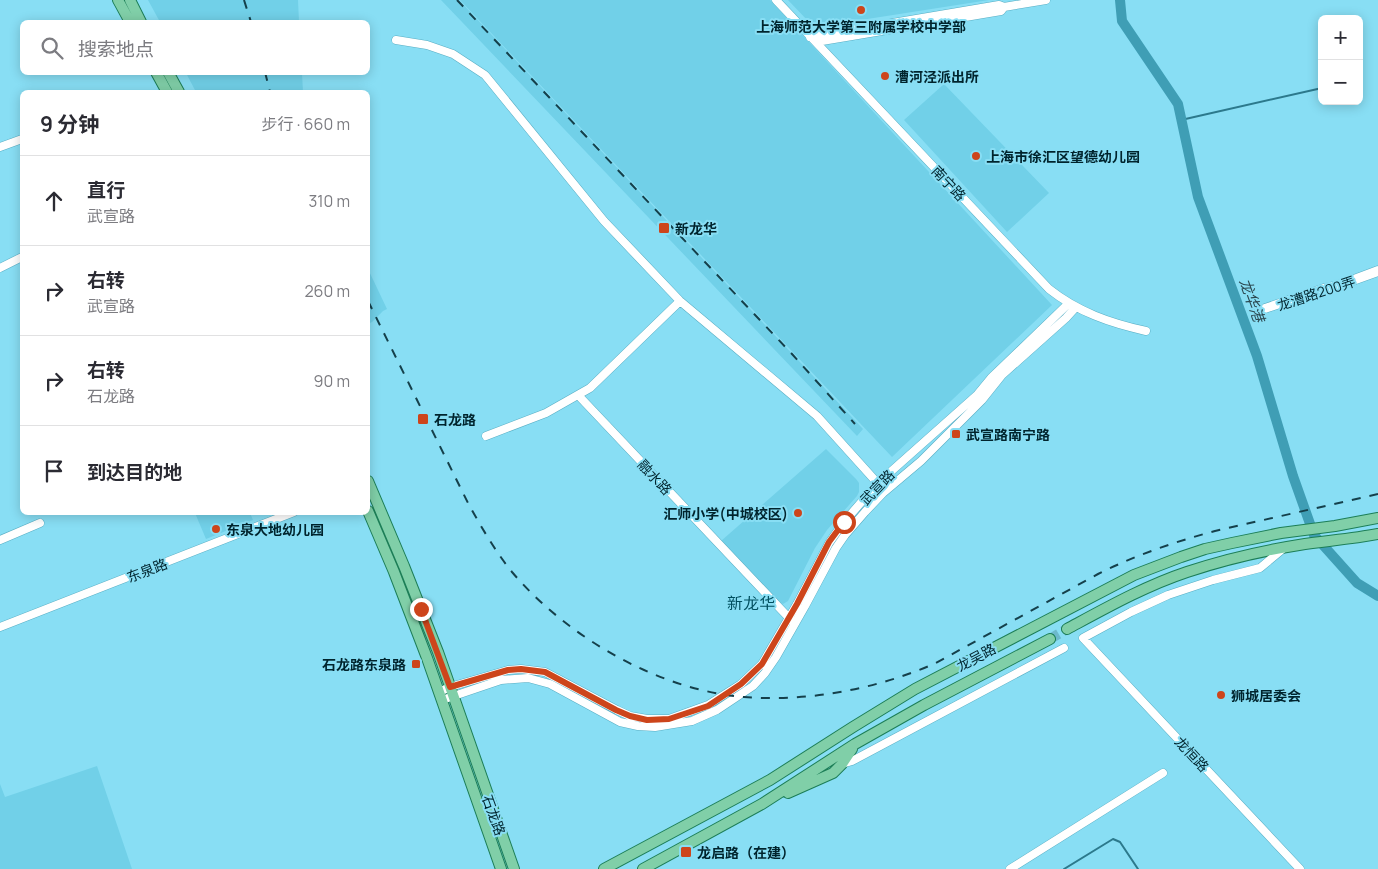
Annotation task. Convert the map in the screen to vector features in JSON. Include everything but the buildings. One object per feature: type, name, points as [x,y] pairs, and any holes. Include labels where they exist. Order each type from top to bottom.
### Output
[{"type":"main road","points":[[118,0],[129,20]]},
{"type":"main road","points":[[130,0],[141,20]]},
{"type":"main road","points":[[158,75],[168,90]]},
{"type":"main road","points":[[168,75],[169,90]]},
{"type":"main road","name":"石龙路","points":[[370,488],[408,575],[514,869]]},
{"type":"main road","name":"石龙路","points":[[370,515],[404,597],[441,696],[501,869]]},
{"type":"main road","name":"龙吴路","points":[[604,869],[770,780],[915,689],[1134,575],[1189,554],[1232,543],[1281,533],[1375,519]]},
{"type":"main road","points":[[1067,629],[1163,580],[1210,565],[1284,548],[1378,534]]},
{"type":"main road","name":"龙吴路","points":[[643,869],[762,804],[855,744],[924,705],[1050,639]]},
{"type":"main road","points":[[762,804],[833,773],[842,764],[855,744]]},
{"type":"street","name":"南宁路","points":[[776,0],[1049,289],[1076,308],[1103,320],[1146,331]]},
{"type":"street","points":[[813,39],[1003,4],[1046,0]]},
{"type":"street","points":[[396,40],[426,45],[453,54],[485,75],[604,221],[680,301],[817,416],[886,491]]},
{"type":"street","points":[[0,147],[20,140]]},
{"type":"street","points":[[0,268],[20,258]]},
{"type":"street","name":"龙漕路200弄","points":[[1378,271],[1339,286],[1324,289],[1259,311],[1324,288],[1378,271]]},
{"type":"street","points":[[486,436],[546,413],[590,388],[680,301]]},
{"type":"street","name":"武宣路","points":[[792,621],[829,542],[844,522],[878,483],[977,395],[991,378],[1069,303]]},
{"type":"street","points":[[441,696],[451,691],[501,680],[528,678],[550,684],[620,722],[638,726],[655,727],[692,721],[716,710],[754,686],[765,673],[792,621],[845,535],[886,491],[920,461],[982,400],[1002,375],[1076,308]]},
{"type":"street","name":"融水路","points":[[578,395],[792,621]]},
{"type":"street","name":"东泉路","points":[[0,627],[286,515]]},
{"type":"street","points":[[0,540],[40,523]]},
{"type":"street","name":"龙恒路","points":[[1284,548],[1260,568],[1206,582],[1168,595],[1130,612],[1083,638],[1300,869]]},
{"type":"street","points":[[842,764],[852,762],[1064,648]]},
{"type":"street","points":[[1010,869],[1163,773]]},
{"type":"shaded area","points":[[148,0],[298,0],[299,20],[159,20]]},
{"type":"shaded area","name":"新龙华","points":[[441,0],[459,0],[863,429],[857,436]]},
{"type":"shaded area","points":[[460,0],[770,0],[1052,305],[892,457]]},
{"type":"shaded area","name":"上海师范大学第三附属学校中学部","points":[[788,0],[989,0],[818,25],[808,21]]},
{"type":"shaded area","points":[[187,75],[302,75],[303,90],[195,90]]},
{"type":"shaded area","name":"上海市徐汇区望德幼儿园","points":[[944,84],[1049,193],[1007,232],[904,120]]},
{"type":"shaded area","points":[[370,273],[387,309],[370,323]]},
{"type":"shaded area","name":"汇师小学(中城校区)","points":[[826,449],[856,479],[859,483],[859,492],[827,530],[815,548],[788,601],[783,604],[721,541]]},
{"type":"shaded area","name":"东泉大地幼儿园","points":[[196,515],[251,515],[253,520],[206,539]]},
{"type":"shaded area","points":[[97,766],[132,869],[0,869],[0,784],[5,797]]},
{"type":"waterway","name":"龙华港","points":[[1120,0],[1122,21],[1178,104],[1198,197],[1257,356],[1293,476],[1314,535],[1357,583],[1378,596]]},
{"type":"waterway","points":[[1181,120],[1318,89]]},
{"type":"waterway","points":[[1064,869],[1113,839],[1120,842],[1138,869]]},
{"type":"tunnel","points":[[1050,639],[1067,629]]},
{"type":"railway","points":[[244,0],[250,20]]},
{"type":"railway","points":[[457,0],[792,354],[855,424]]},
{"type":"railway","points":[[266,75],[270,90]]},
{"type":"railway","points":[[370,305],[469,505],[494,548],[512,572],[534,596],[559,618],[616,656],[647,672],[679,684],[712,692],[744,697],[793,697],[842,692],[890,680],[936,663],[1098,574],[1141,555],[1170,544],[1215,531],[1378,494]]},
{"type":"place","name":"上海师范大学第三附属学校中学部","points":[[861,10]]},
{"type":"place","name":"漕河泾派出所","points":[[885,76]]},
{"type":"place","name":"上海市徐汇区望德幼儿园","points":[[976,156]]},
{"type":"place","name":"新龙华","points":[[664,228]]},
{"type":"place","name":"石龙路","points":[[423,419]]},
{"type":"place","name":"武宣路南宁路","points":[[956,434]]},
{"type":"place","name":"汇师小学(中城校区)","points":[[798,513]]},
{"type":"place","name":"东泉大地幼儿园","points":[[216,529]]},
{"type":"place","name":"石龙路东泉路","points":[[416,664]]},
{"type":"place","name":"狮城居委会","points":[[1221,695]]},
{"type":"place","name":"龙启路（在建）","points":[[686,852]]},
{"type":"district","name":"新龙华","points":[[751,603]]},
{"type":"route","points":[[421,609],[450,687],[508,670],[521,669],[545,672],[630,716],[647,720],[669,719],[708,706],[741,684],[762,664],[797,604],[829,542],[844,522]]}]
